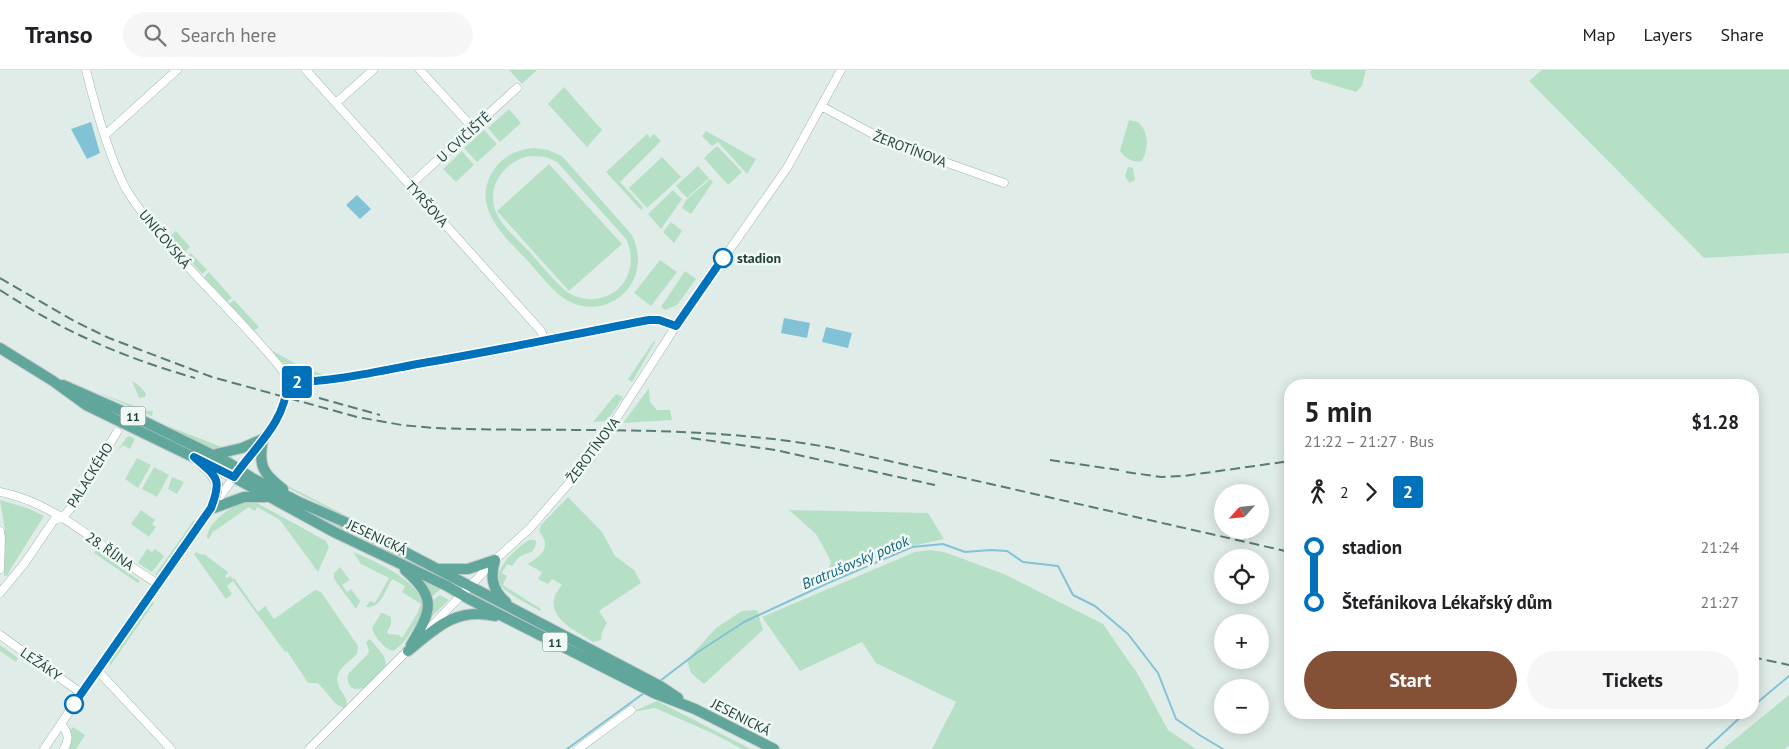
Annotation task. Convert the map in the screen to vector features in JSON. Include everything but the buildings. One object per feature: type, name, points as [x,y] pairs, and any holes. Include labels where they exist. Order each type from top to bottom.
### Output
[{"type":"main road","name":"JESENICKÁ","points":[[0,348],[86,404],[194,457],[363,530],[434,568],[465,591]]},
{"type":"main road","name":"JESENICKÁ","points":[[52,381],[129,414],[212,455],[269,498],[395,561],[465,591],[774,749]]},
{"type":"main road","points":[[212,455],[242,448],[264,439]]},
{"type":"main road","points":[[264,439],[260,454],[265,473],[299,502]]},
{"type":"main road","points":[[194,457],[217,480],[218,489],[211,508]]},
{"type":"main road","points":[[211,508],[244,497],[269,498]]},
{"type":"main road","points":[[434,568],[468,569],[495,560]]},
{"type":"main road","points":[[495,560],[492,570],[494,586],[513,615]]},
{"type":"main road","points":[[395,561],[421,586],[427,600],[428,607],[425,621],[408,651]]},
{"type":"main road","points":[[408,651],[450,619],[475,613],[513,615]]},
{"type":"street","name":"UNIČOVSKÁ","points":[[86,70],[114,161],[126,188],[143,215],[174,253],[279,366],[288,382]]},
{"type":"street","points":[[106,135],[177,70]]},
{"type":"street","name":"TYRŠOVA","points":[[306,70],[541,331],[545,341]]},
{"type":"street","points":[[336,103],[373,70]]},
{"type":"street","points":[[420,70],[473,128]]},
{"type":"street","name":"ŽEROTÍNOVA","points":[[309,749],[408,651],[495,560],[530,528],[591,458],[676,326],[787,168],[841,70]]},
{"type":"street","name":"U CVIČIŠTĚ","points":[[410,185],[517,88]]},
{"type":"street","name":"ŽEROTÍNOVA","points":[[821,106],[888,142],[1004,183]]},
{"type":"street","points":[[286,396],[288,382],[310,382],[339,378],[545,341],[649,320],[659,320],[676,326]]},
{"type":"street","points":[[44,749],[211,508],[275,424],[281,411]]},
{"type":"street","name":"PALACKÉHO","points":[[0,593],[24,564],[54,520],[62,518],[70,509],[117,432]]},
{"type":"street","name":"28. ŘÍJNA","points":[[0,492],[28,500],[62,518],[158,584]]},
{"type":"street","points":[[0,531],[0,569]]},
{"type":"street","name":"LEŽÁKY","points":[[0,635],[81,693]]},
{"type":"street","points":[[97,670],[171,749]]},
{"type":"street","points":[[578,749],[631,710]]},
{"type":"street","points":[[61,724],[68,736],[68,744],[64,749]]},
{"type":"green space","points":[[509,70],[537,70],[522,84]]},
{"type":"green space","points":[[1311,70],[1366,70],[1362,86],[1356,92],[1313,79],[1310,73]]},
{"type":"green space","points":[[1542,70],[1789,70],[1789,253],[1704,258],[1529,81]]},
{"type":"green space","points":[[564,87],[602,130],[587,147],[548,104]]},
{"type":"green space","points":[[509,109],[521,123],[500,142],[488,128]]},
{"type":"green space","points":[[1129,120],[1138,122],[1146,135],[1147,146],[1142,161],[1130,159],[1120,151]]},
{"type":"green space","points":[[484,130],[497,144],[477,162],[464,148]]},
{"type":"green space","points":[[706,131],[756,159],[747,174],[718,142],[712,146],[702,136]]},
{"type":"green space","points":[[647,134],[650,138],[654,134],[661,141],[620,182],[643,207],[641,210],[606,172]]},
{"type":"green space","points":[[717,146],[742,172],[728,185],[704,158]]},
{"type":"green space","points":[[529,149],[548,150],[562,156],[632,235],[637,252],[637,269],[632,283],[623,295],[610,303],[596,307],[580,305],[563,298],[507,239],[492,218],[487,206],[486,194],[488,182],[495,168],[508,156],[518,151]],"holes":[[[529,156],[546,157],[557,162],[626,239],[630,254],[630,267],[626,279],[618,289],[607,296],[595,299],[581,298],[567,292],[507,230],[499,218],[493,198],[494,189],[503,171],[519,159]]]},
{"type":"green space","points":[[462,151],[474,165],[456,182],[443,169]]},
{"type":"green space","points":[[662,157],[681,177],[647,208],[629,188]]},
{"type":"green space","points":[[549,164],[622,244],[569,291],[497,211]]},
{"type":"green space","points":[[698,166],[709,178],[687,198],[676,186]]},
{"type":"green space","points":[[1128,167],[1133,168],[1135,180],[1129,183],[1125,176]]},
{"type":"green space","points":[[710,179],[713,182],[691,214],[682,208],[686,200]]},
{"type":"green space","points":[[673,190],[682,199],[661,229],[648,214]]},
{"type":"green space","points":[[671,222],[682,231],[674,243],[663,232]]},
{"type":"green space","points":[[176,231],[190,247],[183,254],[169,237]]},
{"type":"green space","points":[[191,253],[207,270],[202,274],[187,257]]},
{"type":"green space","points":[[660,260],[677,272],[651,306],[634,293]]},
{"type":"green space","points":[[685,271],[696,279],[677,305],[665,310],[661,307]]},
{"type":"green space","points":[[209,272],[232,298],[227,302],[204,277]]},
{"type":"green space","points":[[234,300],[259,327],[254,331],[229,304]]},
{"type":"green space","points":[[655,342],[632,382],[628,379]]},
{"type":"green space","points":[[273,351],[296,364],[328,377],[306,378],[296,374],[271,353]]},
{"type":"green space","points":[[132,381],[143,390],[146,394],[145,397],[139,398]]},
{"type":"green space","points":[[649,388],[650,402],[657,410],[670,410],[672,420],[623,423]]},
{"type":"green space","points":[[99,393],[148,411],[153,411],[152,416]]},
{"type":"green space","points":[[616,394],[623,397],[607,421],[593,422]]},
{"type":"green space","points":[[168,426],[224,448],[210,447],[202,444]]},
{"type":"green space","points":[[127,437],[135,439],[130,449],[123,445],[117,451]]},
{"type":"green space","points":[[137,458],[151,465],[138,488],[125,479]]},
{"type":"green space","points":[[154,467],[169,475],[157,497],[142,489]]},
{"type":"green space","points":[[172,477],[184,482],[177,494],[168,489]]},
{"type":"green space","points":[[251,483],[327,521],[364,536],[449,580],[447,582],[369,542],[324,523]]},
{"type":"green space","points":[[284,484],[435,561],[452,567],[431,560],[286,487]]},
{"type":"green space","points":[[568,497],[602,532],[615,556],[634,570],[641,583],[599,611],[607,623],[602,632],[601,640],[593,642],[573,630],[556,614],[554,599],[562,585],[552,579],[548,584],[538,579],[542,572],[527,564],[544,551],[545,542],[539,531],[541,525]]},
{"type":"green space","points":[[0,500],[30,509],[44,516],[6,576],[4,575],[5,530]]},
{"type":"green space","points":[[242,503],[257,503],[326,541],[329,547],[318,572],[280,520],[257,507],[255,511],[249,507],[213,532],[209,539],[207,538],[211,527],[220,517],[231,508]]},
{"type":"green space","points":[[141,510],[155,520],[152,524],[156,527],[149,537],[131,524]]},
{"type":"green space","points":[[789,510],[928,513],[944,539],[894,550],[826,579],[831,561],[816,534]]},
{"type":"green space","points":[[194,520],[158,575],[155,575]]},
{"type":"green space","points":[[529,540],[535,540],[534,549],[520,557],[512,566],[507,564],[502,573],[507,576],[503,585],[541,609],[540,611],[509,593],[501,586],[499,580],[499,573],[506,560]]},
{"type":"green space","points":[[147,549],[152,552],[155,549],[164,556],[152,572],[138,563]]},
{"type":"green space","points":[[96,550],[140,581],[138,583],[94,553]]},
{"type":"green space","points":[[930,550],[944,552],[1004,574],[1103,624],[1139,676],[1168,730],[1196,749],[932,749],[956,702],[876,663],[862,642],[800,671],[762,617],[915,552]]},
{"type":"green space","points":[[196,552],[204,554],[228,572],[225,577],[230,576],[234,578],[258,612],[265,606],[274,619],[315,590],[321,592],[358,646],[357,654],[342,668],[338,676],[339,687],[347,701],[345,709],[336,704],[318,683],[308,683],[287,651],[285,652],[233,581],[227,586],[232,594],[226,599],[194,554]]},
{"type":"green space","points":[[353,552],[396,573],[415,589],[421,598],[423,607],[420,618],[404,641],[393,651],[380,642],[372,628],[381,613],[383,613],[391,617],[388,634],[399,635],[402,638],[421,604],[402,592],[405,586],[392,579],[379,602],[371,607],[366,607],[370,601],[375,603],[389,578],[361,564]]},
{"type":"green space","points":[[340,567],[350,580],[342,585],[347,592],[351,589],[360,601],[356,609],[334,579],[334,573]]},
{"type":"green space","points":[[418,576],[441,589],[431,597]]},
{"type":"green space","points":[[440,595],[449,600],[430,618],[432,601]]},
{"type":"green space","points":[[153,601],[154,603],[110,666],[110,661],[146,608]]},
{"type":"green space","points":[[757,610],[763,630],[704,684],[691,673],[687,660],[716,628],[742,611]]},
{"type":"green space","points":[[370,639],[384,656],[386,665],[368,686],[358,689],[352,688],[349,685],[348,675],[367,655],[369,651],[366,642]]},
{"type":"green space","points":[[0,645],[18,658],[16,662],[0,651]]},
{"type":"green space","points":[[1789,695],[1789,745],[1785,749],[1723,749]]},
{"type":"green space","points":[[657,701],[751,749],[742,749],[714,734],[655,708],[632,712]]},
{"type":"green space","points":[[73,727],[85,735],[76,749],[69,749],[72,738],[70,731]]},
{"type":"water","points":[[91,122],[100,153],[87,159],[71,129]]},
{"type":"water","points":[[357,195],[371,209],[360,219],[346,205]]},
{"type":"water","points":[[784,318],[810,323],[807,338],[781,333]]},
{"type":"water","points":[[826,327],[852,333],[848,348],[822,342]]},
{"type":"waterway","name":"Bratrušovský potok","points":[[660,681],[698,652],[744,622],[912,547],[943,544],[965,552],[1007,551],[1023,562],[1058,566],[1073,595],[1095,606],[1128,634],[1158,673],[1176,719],[1223,749]]},
{"type":"waterway","name":"Bratrušovský potok","points":[[1759,701],[1789,676]]},
{"type":"waterway","name":"Bratrušovský potok","points":[[567,749],[644,693]]},
{"type":"waterway","name":"Bratrušovský potok","points":[[1706,749],[1738,719]]},
{"type":"tunnel","points":[[281,411],[286,395]]},
{"type":"railway","points":[[0,278],[74,321],[109,338],[212,377],[357,417],[433,428],[633,430],[733,435],[782,440],[832,448],[1284,551]]},
{"type":"railway","points":[[0,290],[47,319],[94,342],[168,370],[195,378]]},
{"type":"railway","points":[[319,398],[380,415]]},
{"type":"railway","points":[[691,438],[775,450],[935,485]]},
{"type":"railway","points":[[1050,460],[1119,470]]},
{"type":"railway","points":[[1126,472],[1161,477],[1183,476],[1284,462]]},
{"type":"railway","points":[[1759,659],[1789,665]]},
{"type":"bus line","name":"2","points":[[74,704],[211,508],[217,494],[217,480],[194,457],[234,477],[279,418],[288,382],[310,382],[339,378],[445,360],[649,320],[668,322],[676,326],[723,258]]},
{"type":"place","name":"stadion","points":[[723,258]]}]
